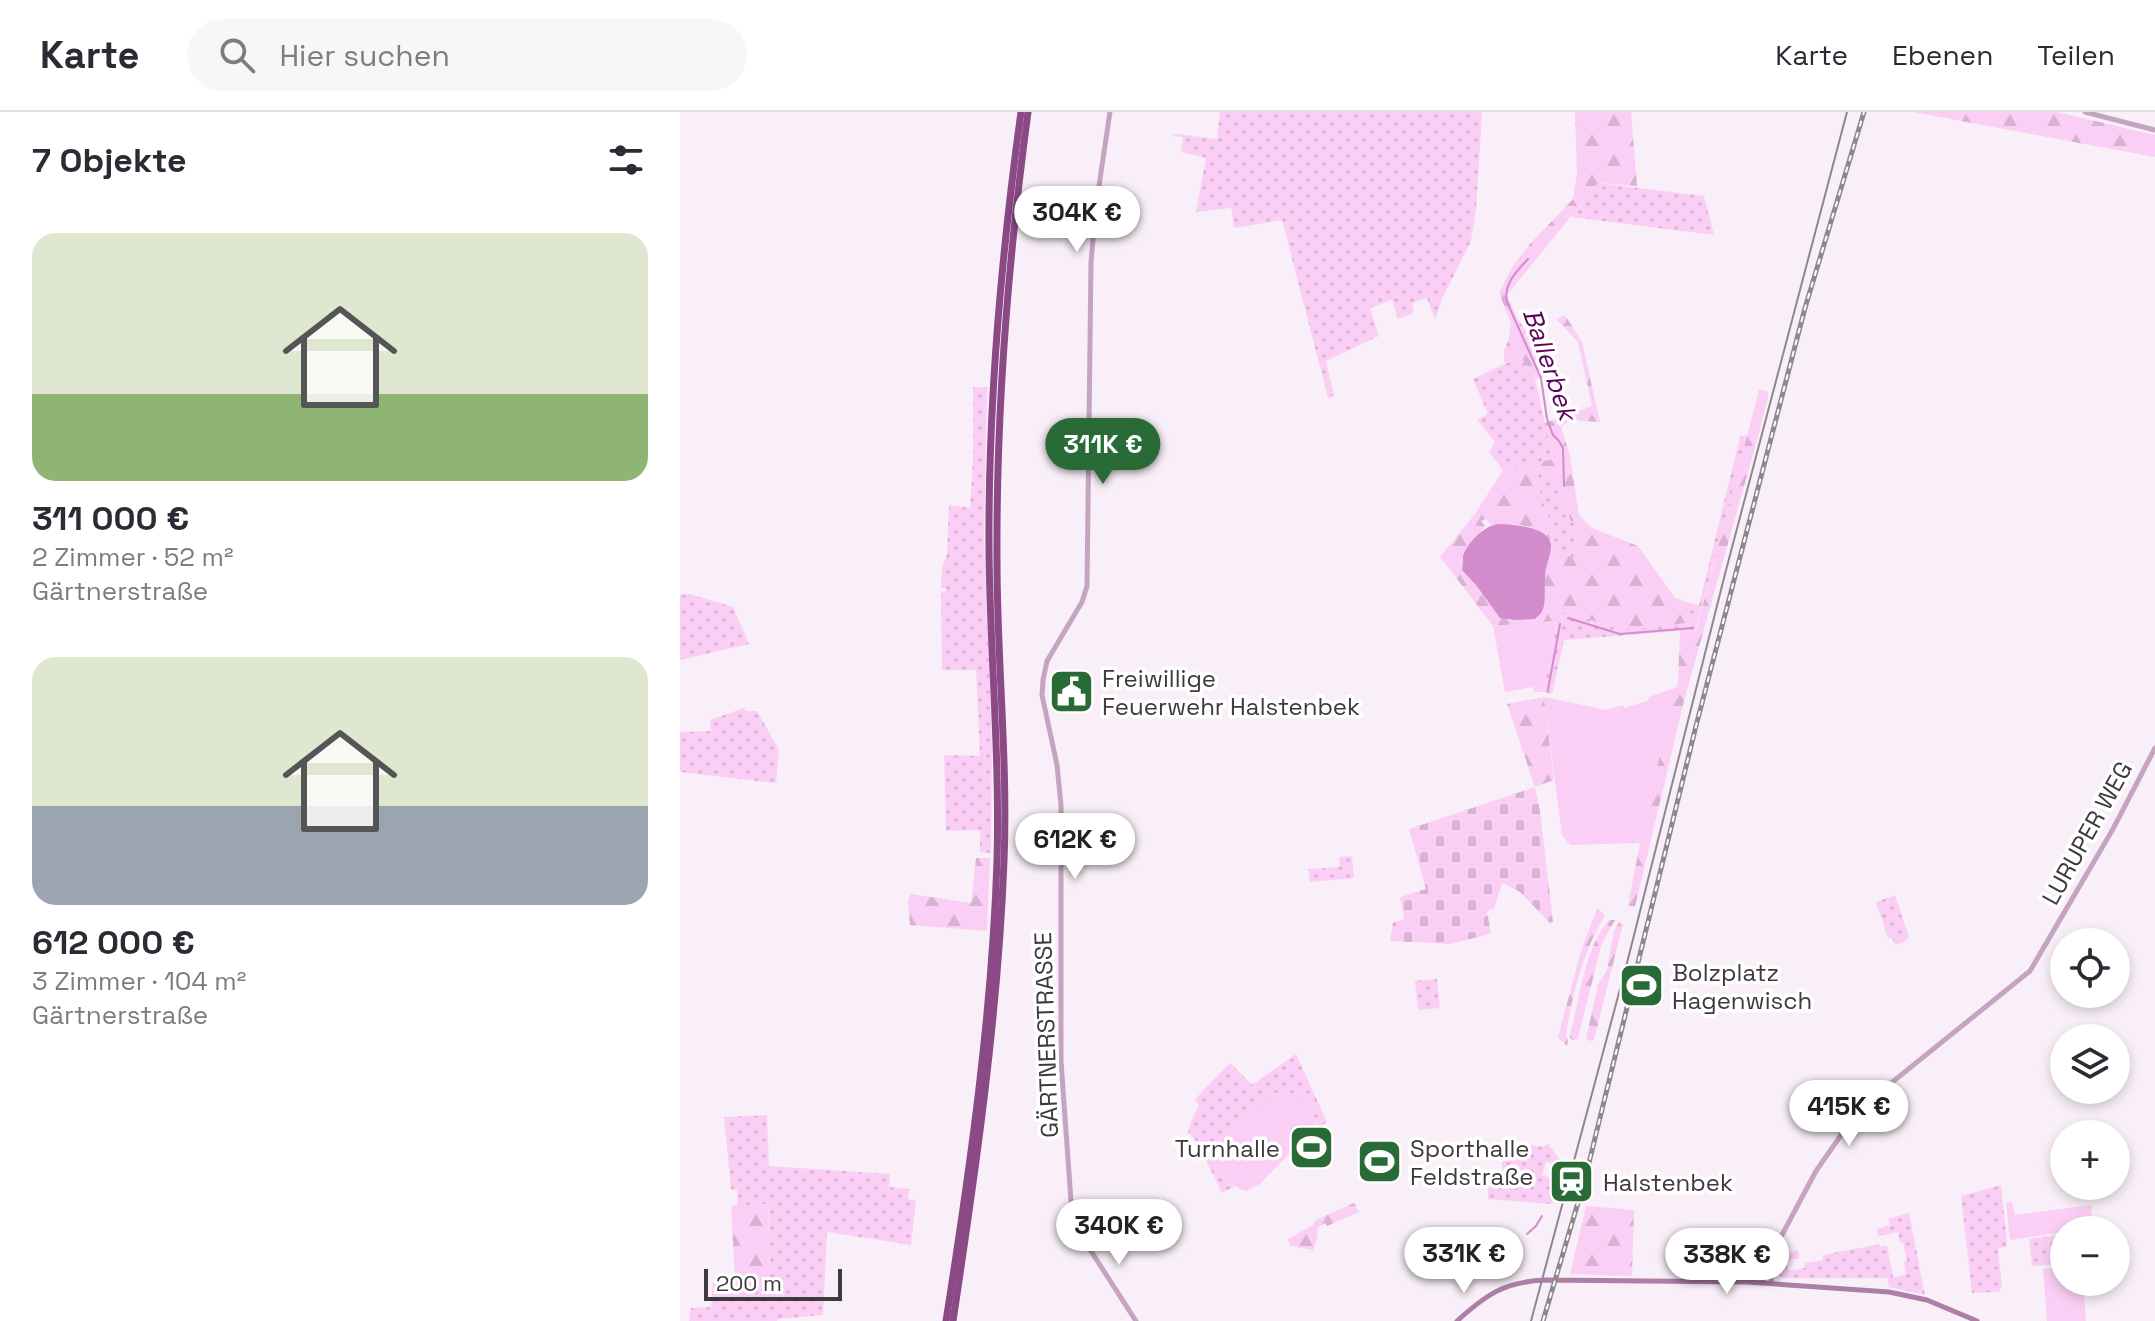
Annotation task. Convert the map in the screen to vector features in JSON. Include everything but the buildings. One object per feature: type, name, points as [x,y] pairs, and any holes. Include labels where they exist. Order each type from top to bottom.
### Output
[{"type":"highway","points":[[946,1321],[983,1049],[994,912],[997,758],[990,589],[991,458],[1001,290],[1021,112]]},
{"type":"highway","points":[[953,1321],[991,1049],[1001,914],[1004,760],[997,590],[998,458],[1008,292],[1028,112]]},
{"type":"main road","points":[[1457,1321],[1498,1289],[1539,1280],[1771,1283],[1905,1295],[1927,1300],[1977,1321]]},
{"type":"street","name":"GÄRTNERSTRASSE","points":[[1110,112],[1091,262],[1089,571],[1082,602],[1047,661],[1042,691],[1057,765],[1061,805],[1061,1041],[1073,1219],[1136,1321]]},
{"type":"street","points":[[2085,112],[2155,130]]},
{"type":"street","name":"LURUPER WEG","points":[[1762,1283],[1763,1271],[1816,1171],[1837,1139],[1875,1096],[2030,971],[2113,829],[2155,748]]},
{"type":"street","points":[[1771,1283],[1772,1254]]},
{"type":"green space","points":[[1220,112],[1482,112],[1471,241],[1435,320],[1427,298],[1412,303],[1414,313],[1398,319],[1392,300],[1370,308],[1379,336],[1326,361],[1334,395],[1328,398],[1282,220],[1234,228],[1231,208],[1196,212],[1206,158],[1181,152],[1183,137],[1172,136],[1217,139]]},
{"type":"green space","points":[[1575,112],[1631,112],[1637,186],[1598,183],[1507,295],[1518,320],[1531,337],[1543,377],[1535,379],[1521,357],[1504,363],[1511,323],[1499,293],[1512,267],[1529,245],[1573,199],[1577,173]]},
{"type":"green space","points":[[1913,112],[2057,112],[2155,135],[2155,157]]},
{"type":"green space","points":[[1598,183],[1704,196],[1714,235],[1571,217]]},
{"type":"green space","points":[[1565,315],[1582,342],[1600,422],[1570,420],[1561,427],[1570,456],[1579,515],[1592,528],[1638,546],[1675,598],[1687,602],[1692,622],[1620,629],[1564,612],[1557,621],[1493,626],[1440,557],[1475,514],[1503,470],[1553,459],[1545,423],[1592,406],[1578,342],[1556,319]],"holes":[[[1541,467],[1555,483],[1571,521],[1576,521],[1580,529],[1574,544],[1576,552],[1573,558],[1551,548],[1545,566],[1543,609],[1500,618],[1463,570],[1463,557],[1485,526],[1481,521],[1486,519],[1491,525],[1515,524],[1531,528],[1551,540],[1555,534],[1537,478],[1537,470]]]},
{"type":"green space","points":[[1521,356],[1535,379],[1553,459],[1503,470],[1489,452],[1495,442],[1477,420],[1488,414],[1473,379]]},
{"type":"green space","points":[[973,387],[987,387],[984,538],[992,746],[991,853],[980,852],[980,830],[946,831],[944,755],[980,756],[976,670],[942,670],[941,592],[946,588],[941,588],[942,567],[947,554],[949,505],[970,508]]},
{"type":"green space","points":[[1758,389],[1769,392],[1760,429],[1684,701],[1635,907],[1628,906],[1638,843],[1678,681],[1680,631],[1696,631]]},
{"type":"green space","points":[[1748,435],[1695,632],[1564,640],[1552,694],[1543,692],[1557,621],[1564,612],[1620,629],[1692,622],[1687,602],[1699,605],[1740,437]]},
{"type":"green space","points":[[1541,467],[1555,483],[1571,521],[1576,521],[1580,529],[1573,558],[1551,548],[1555,534],[1539,486],[1537,471]]},
{"type":"green space","points":[[690,594],[733,607],[749,644],[680,660],[680,595]]},
{"type":"green space","points":[[1557,621],[1543,692],[1534,692],[1533,687],[1505,692],[1493,626]]},
{"type":"green space","points":[[1677,687],[1638,843],[1570,845],[1562,835],[1544,697],[1606,710],[1647,701],[1649,697]]},
{"type":"green space","points":[[1544,697],[1554,780],[1535,787],[1507,704]]},
{"type":"green space","points":[[744,708],[746,711],[757,711],[779,750],[776,783],[680,772],[680,732],[711,731],[710,720]]},
{"type":"green space","points":[[1535,787],[1553,922],[1550,923],[1520,892],[1502,883],[1494,909],[1487,911],[1491,934],[1450,944],[1390,941],[1393,923],[1404,919],[1400,897],[1426,889],[1409,829]]},
{"type":"green space","points":[[1352,856],[1354,878],[1310,882],[1308,869],[1340,867],[1339,857]]},
{"type":"green space","points":[[976,858],[990,858],[987,931],[910,925],[908,900],[911,894],[971,903]]},
{"type":"green space","points":[[1895,895],[1909,937],[1895,945],[1892,938],[1888,938],[1876,902]]},
{"type":"green space","points":[[1597,908],[1605,915],[1590,944],[1575,989],[1568,1020],[1567,1046],[1558,1037],[1581,951]]},
{"type":"green space","points":[[1609,920],[1615,920],[1602,943],[1578,1039],[1573,1040],[1570,1038],[1571,1030],[1584,973],[1594,944]]},
{"type":"green space","points":[[1619,922],[1623,924],[1594,1040],[1590,1041],[1586,1039],[1598,985],[1607,970],[1614,931]]},
{"type":"green space","points":[[1437,979],[1440,1008],[1418,1010],[1415,981]]},
{"type":"green space","points":[[1296,1054],[1327,1122],[1317,1128],[1309,1106],[1274,1093],[1214,1152],[1222,1176],[1234,1187],[1222,1193],[1197,1142],[1188,1132],[1199,1105],[1195,1099],[1230,1063],[1252,1085]]},
{"type":"green space","points":[[1274,1093],[1295,1094],[1306,1102],[1315,1127],[1260,1184],[1246,1191],[1220,1174],[1215,1153]]},
{"type":"green space","points":[[767,1115],[769,1166],[890,1174],[889,1187],[909,1189],[908,1199],[916,1200],[911,1245],[827,1232],[823,1315],[777,1321],[689,1321],[691,1308],[711,1307],[713,1281],[770,1277],[768,1204],[738,1206],[737,1190],[731,1189],[724,1117]]},
{"type":"green space","points":[[1548,1144],[1560,1160],[1561,1166],[1546,1162],[1542,1175],[1558,1180],[1552,1204],[1488,1199],[1488,1180],[1502,1180],[1502,1161],[1510,1160],[1513,1145],[1542,1147]]},
{"type":"green space","points":[[2001,1185],[2007,1242],[2006,1247],[1998,1248],[2002,1286],[1999,1292],[1972,1293],[1961,1196]]},
{"type":"green space","points":[[2012,1202],[2015,1215],[2091,1205],[2091,1216],[2050,1216],[2050,1234],[2010,1240],[2006,1203]]},
{"type":"green space","points":[[1354,1203],[1359,1212],[1318,1227],[1313,1250],[1290,1246],[1288,1239],[1313,1225],[1316,1220]]},
{"type":"green space","points":[[768,1204],[770,1277],[735,1279],[731,1206]]},
{"type":"green space","points":[[1586,1206],[1634,1210],[1632,1276],[1570,1274]]},
{"type":"green space","points":[[1909,1213],[1925,1295],[1889,1287],[1887,1278],[1782,1278],[1778,1273],[1778,1256],[1798,1250],[1799,1258],[1786,1261],[1788,1271],[1805,1268],[1805,1263],[1823,1260],[1823,1255],[1880,1244],[1880,1247],[1887,1245],[1893,1277],[1906,1275],[1904,1262],[1907,1261],[1898,1232],[1878,1236],[1877,1229],[1890,1225],[1888,1219]]},
{"type":"green space","points":[[2050,1236],[2050,1265],[2032,1266],[2029,1239]]},
{"type":"green space","points":[[2050,1268],[2050,1296],[2084,1296],[2086,1321],[2047,1321],[2043,1269]]},
{"type":"shaded area","points":[[1497,524],[1530,528],[1550,540],[1544,605],[1535,619],[1500,618],[1462,570],[1463,556],[1468,546],[1481,532]]},
{"type":"waterway","name":"Ballerbek","points":[[1528,259],[1509,284],[1507,302],[1541,378],[1547,419],[1553,435],[1563,448],[1564,486]]},
{"type":"waterway","points":[[1568,618],[1620,634],[1693,628]]},
{"type":"waterway","points":[[1548,690],[1560,624]]},
{"type":"waterway","name":"Ballerbek","points":[[1527,1234],[1542,1216]]},
{"type":"tram line","points":[[1531,1321],[1847,112]]},
{"type":"railway","points":[[1543,1321],[1585,1179],[1696,726],[1805,308],[1864,112]]},
{"type":"place","name":"Freiwillige Feuerwehr Halstenbek","points":[[1071,692]]},
{"type":"place","name":"Bolzplatz Hagenwisch","points":[[1641,986]]},
{"type":"place","name":"Turnhalle","points":[[1311,1148]]},
{"type":"place","name":"Sporthalle Feldstraße","points":[[1379,1162]]},
{"type":"place","name":"Halstenbek","points":[[1572,1182]]}]
